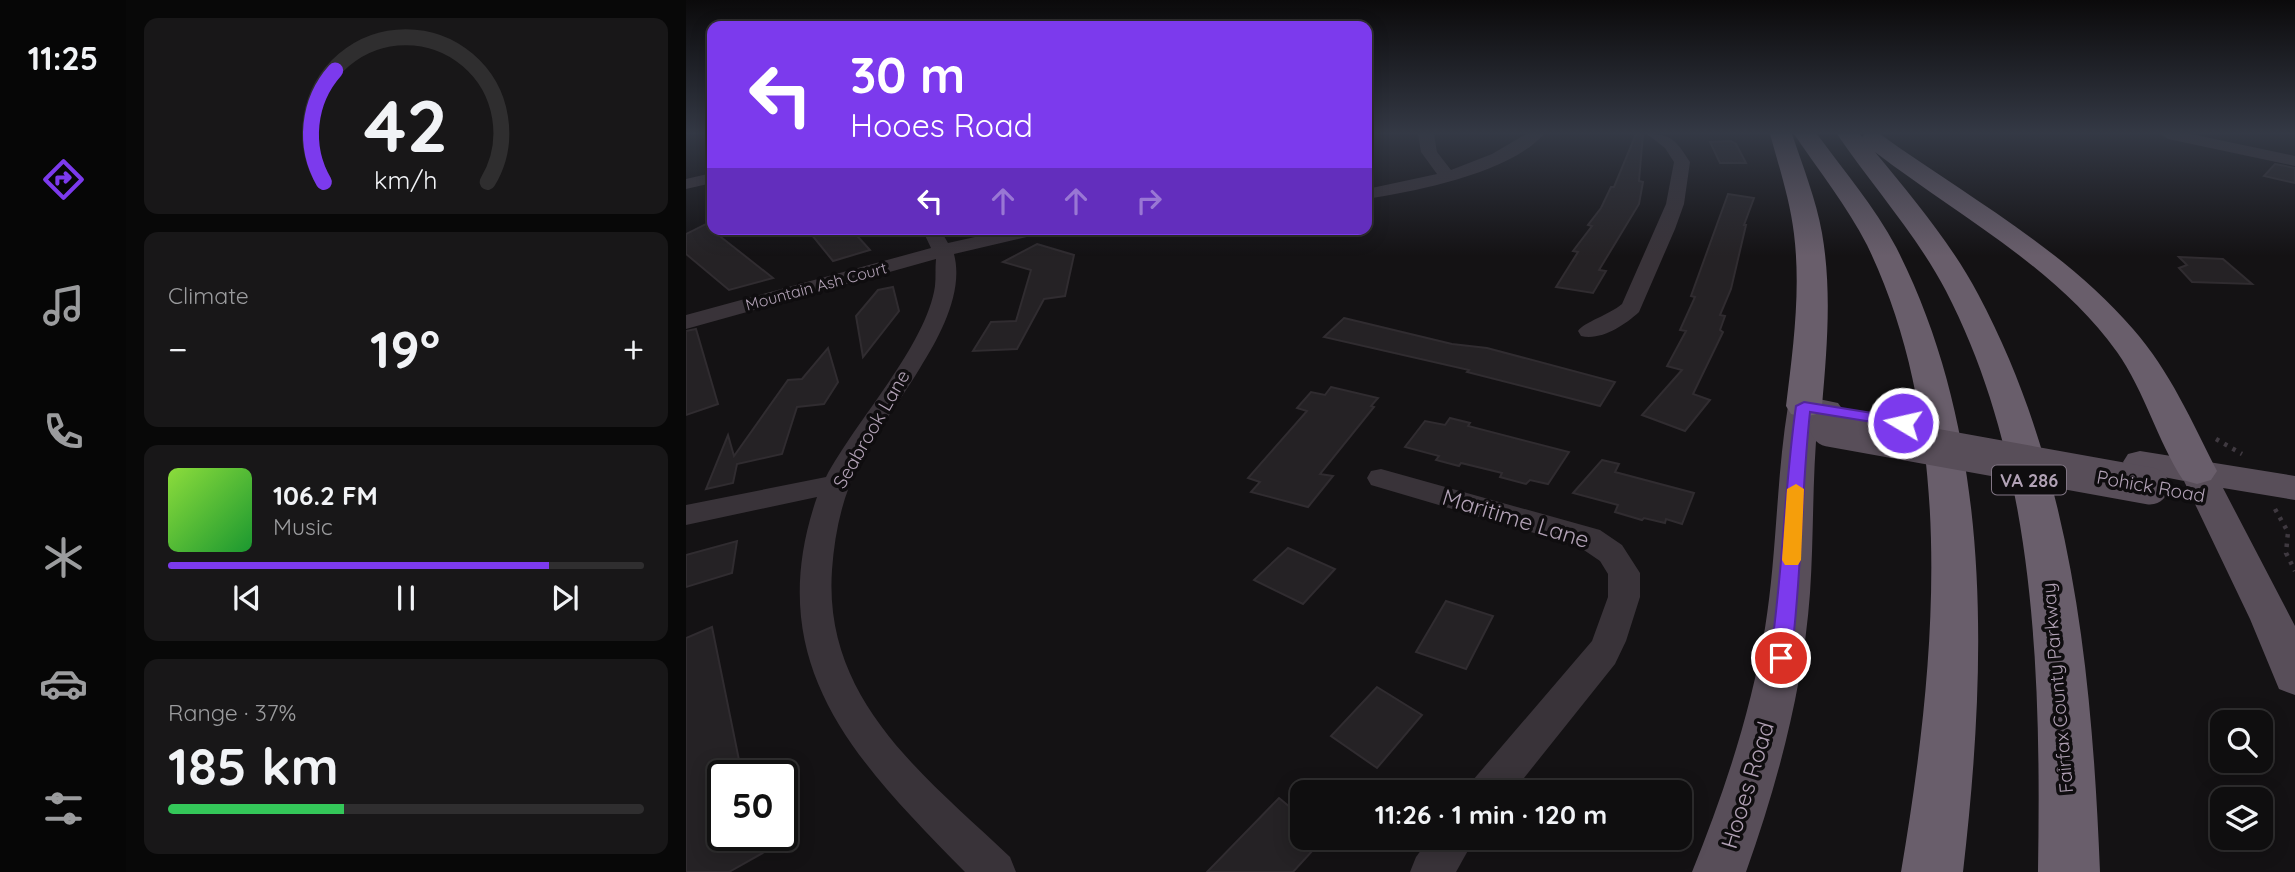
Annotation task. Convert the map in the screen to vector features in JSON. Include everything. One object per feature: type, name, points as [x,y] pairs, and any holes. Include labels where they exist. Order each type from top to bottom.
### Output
[{"type":"highway","points":[[1793,175],[1804,213],[1810,256],[1815,417]]},
{"type":"highway","points":[[1834,175],[1865,217],[1894,275],[1915,331],[1940,440],[1951,528],[1953,657],[1949,739],[1932,872]]},
{"type":"highway","name":"Fairfax County Parkway","points":[[1882,175],[1908,206],[1944,262],[1980,332],[2016,429],[2039,528],[2058,649],[2069,872]]},
{"type":"highway","points":[[1922,175],[2057,272],[2096,307],[2141,361],[2203,484]]},
{"type":"main road","name":"Pohick Road","points":[[1815,417],[2203,484],[2295,488]]},
{"type":"main road","name":"Hooes Road","points":[[1719,872],[1749,787],[1767,724],[1783,646],[1815,417]]},
{"type":"main road","name":"Pohick Road","points":[[2203,484],[2292,521]]},
{"type":"main road","points":[[2203,484],[2271,619],[2295,676]]},
{"type":"street","points":[[1372,193],[1451,175]]},
{"type":"street","points":[[1589,331],[1618,319],[1634,304],[1675,204],[1680,175]]},
{"type":"street","points":[[686,184],[707,179]]},
{"type":"street","name":"Mountain Ash Court","points":[[686,322],[938,240],[983,235]]},
{"type":"street","name":"Seabrook Lane","points":[[938,240],[949,275],[940,312],[836,484],[817,559],[816,612],[828,666],[848,711],[875,750],[995,872]]},
{"type":"street","name":"Maritime Lane","points":[[1381,478],[1588,538],[1611,553],[1624,573],[1625,597],[1603,654],[1498,780]]},
{"type":"street","points":[[686,515],[836,484]]},
{"type":"street","points":[[1431,872],[1447,850]]},
{"type":"path","points":[[2292,521],[2286,554],[2295,571]]},
{"type":"building","points":[[1619,175],[1640,175],[1639,181],[1643,182],[1639,204],[1599,270],[1606,271],[1593,293],[1556,287],[1578,252],[1573,251],[1592,226],[1588,225],[1601,208],[1611,187],[1614,187]]},
{"type":"building","points":[[2295,175],[2295,183],[2264,176]]},
{"type":"building","points":[[1728,194],[1754,198],[1744,225],[1731,289],[1720,315],[1725,316],[1720,330],[1723,332],[1693,394],[1710,400],[1685,431],[1642,415],[1682,370],[1667,366],[1686,331],[1680,330],[1695,297],[1691,296]]},
{"type":"building","points":[[707,224],[707,235],[718,235],[773,278],[729,290],[686,254],[686,234]]},
{"type":"building","points":[[812,235],[856,235],[870,250],[833,261]]},
{"type":"building","points":[[1037,244],[1074,255],[1065,296],[1044,299],[1017,349],[973,351],[991,322],[1016,321],[1031,270],[1003,262]]},
{"type":"building","points":[[2179,257],[2223,259],[2252,284],[2192,282],[2179,268],[2187,265]]},
{"type":"building","points":[[893,287],[899,311],[863,357],[856,316],[878,290]]},
{"type":"building","points":[[1344,318],[1452,344],[1487,348],[1615,382],[1600,406],[1467,372],[1469,370],[1324,337]]},
{"type":"building","points":[[696,329],[718,404],[686,415],[686,331]]},
{"type":"building","points":[[828,348],[838,382],[824,404],[797,407],[782,454],[737,464],[733,483],[706,489],[728,435],[734,456],[788,380],[802,379]]},
{"type":"building","points":[[1331,387],[1378,398],[1371,406],[1374,407],[1320,474],[1333,476],[1308,507],[1251,492],[1260,482],[1248,478],[1307,411],[1297,408],[1311,392],[1325,395]]},
{"type":"building","points":[[1450,418],[1470,423],[1468,426],[1569,452],[1548,484],[1530,480],[1526,484],[1500,477],[1502,473],[1436,460],[1439,456],[1405,447],[1425,421],[1445,425]]},
{"type":"building","points":[[1602,460],[1619,464],[1615,472],[1694,493],[1682,524],[1666,519],[1665,523],[1644,518],[1642,520],[1615,512],[1618,505],[1573,493]]},
{"type":"building","points":[[737,541],[732,573],[686,587],[686,555]]},
{"type":"building","points":[[1288,548],[1335,569],[1303,604],[1254,580]]},
{"type":"building","points":[[1446,601],[1493,616],[1466,669],[1416,652]]},
{"type":"building","points":[[712,627],[739,760],[707,760],[707,851],[766,851],[729,872],[686,872],[686,638]]},
{"type":"building","points":[[1377,687],[1422,715],[1377,768],[1331,736]]},
{"type":"building","points":[[1279,798],[1290,807],[1290,850],[1313,850],[1293,872],[1207,872]]},
{"type":"slow traffic","points":[[1792,560],[1796,489]]},
{"type":"route","points":[[1781,658],[1790,593],[1797,455],[1804,406],[1903,423]]}]
